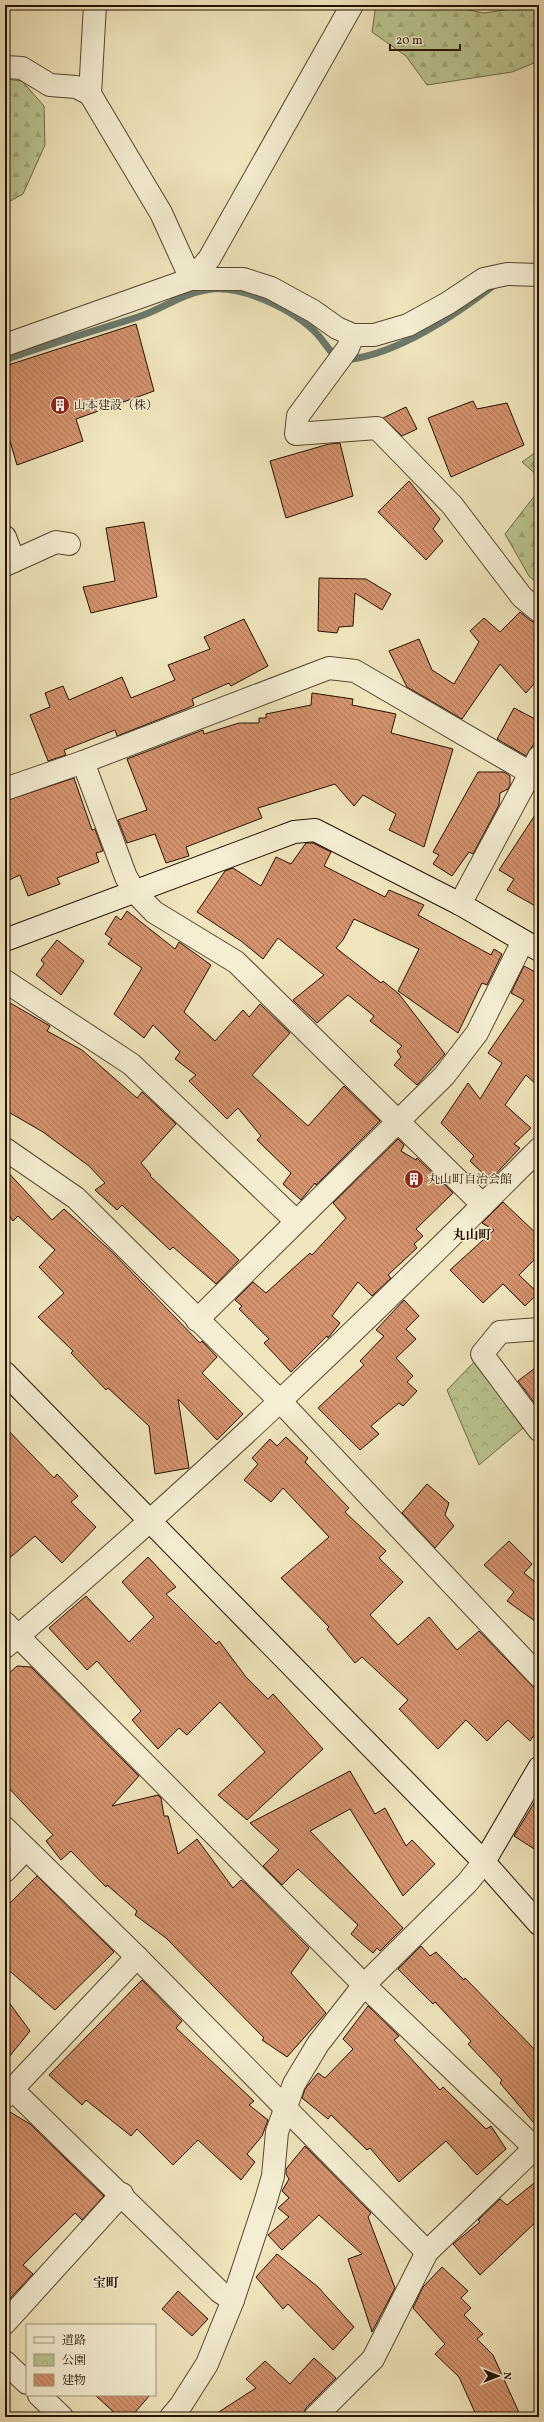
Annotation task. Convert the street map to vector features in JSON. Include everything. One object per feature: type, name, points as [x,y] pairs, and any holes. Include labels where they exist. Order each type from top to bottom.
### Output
[{"type":"street","points":[[90,94],[95,5]]},
{"type":"street","points":[[191,279],[209,259],[352,5]]},
{"type":"street","points":[[5,67],[22,68],[50,85],[76,87],[90,94],[161,213],[191,279]]},
{"type":"street","points":[[5,345],[191,279],[243,279],[272,288],[313,311],[337,328],[353,335],[374,335],[408,325],[448,303],[484,279],[536,270]]},
{"type":"street","points":[[353,335],[348,348],[298,416],[296,434],[377,428],[452,505],[522,597],[539,611]]},
{"type":"street","points":[[5,537],[9,563],[56,542],[69,544]]},
{"type":"street","points":[[5,788],[84,762],[329,668],[355,671],[536,770],[460,904]]},
{"type":"street","points":[[84,762],[126,877],[135,892],[154,912],[236,962],[399,1121],[483,1206]]},
{"type":"street","points":[[5,940],[294,832],[315,830],[460,904],[531,945],[477,1033],[444,1076],[197,1320]]},
{"type":"street","points":[[5,981],[132,1064],[296,1221]]},
{"type":"street","points":[[5,1149],[76,1198],[280,1401],[539,1676]]},
{"type":"street","points":[[315,2417],[373,2359],[427,2252],[537,2146],[364,1985],[9,1636],[151,1519],[280,1401],[483,1206],[539,1149]]},
{"type":"street","points":[[539,1329],[500,1332],[482,1354],[539,1430]]},
{"type":"street","points":[[5,1372],[151,1519],[484,1862],[539,1924]]},
{"type":"street","points":[[170,2417],[181,2405],[207,2364],[233,2300],[273,2176],[277,2132],[284,2108],[294,2084],[318,2044],[364,1985],[466,1883],[484,1862],[539,1768]]},
{"type":"street","points":[[5,1828],[136,1957],[427,2252]]},
{"type":"street","points":[[5,1871],[26,1849]]},
{"type":"street","points":[[136,1957],[9,2093],[122,2194],[220,2292],[233,2300]]},
{"type":"street","points":[[5,2323],[122,2194]]},
{"type":"street","points":[[5,2362],[26,2382]]},
{"type":"street","points":[[41,2396],[62,2417]]},
{"type":"green space","points":[[376,5],[452,5],[453,7],[484,13],[539,5],[539,61],[512,72],[427,85],[406,56],[372,32]]},
{"type":"green space","points":[[5,79],[22,81],[44,106],[45,145],[23,194],[5,204]]},
{"type":"green space","points":[[539,450],[539,477],[522,462]]},
{"type":"green space","points":[[539,490],[539,585],[529,576],[505,534]]},
{"type":"green space","points":[[479,1357],[529,1423],[479,1465],[447,1390]]},
{"type":"building","name":"山本建設（株）","points":[[136,324],[154,391],[76,419],[83,441],[17,465],[5,424],[5,366]]},
{"type":"building","points":[[473,401],[477,409],[507,403],[524,445],[451,477],[428,418]]},
{"type":"building","points":[[406,407],[417,429],[402,436],[383,418]]},
{"type":"building","points":[[340,443],[353,496],[286,518],[270,461],[329,444]]},
{"type":"building","points":[[409,481],[440,519],[433,529],[443,541],[426,560],[378,512]]},
{"type":"building","points":[[144,522],[157,597],[91,613],[83,587],[115,581],[106,528]]},
{"type":"building","points":[[319,578],[366,579],[391,594],[382,610],[355,593],[353,626],[339,627],[337,633],[318,631]]},
{"type":"building","points":[[520,612],[531,621],[539,623],[539,678],[526,693],[500,664],[462,719],[407,687],[389,651],[419,639],[432,670],[454,684],[479,642],[470,631],[484,618],[500,632]]},
{"type":"building","points":[[244,619],[268,666],[231,686],[229,683],[192,699],[194,705],[188,708],[117,736],[115,730],[64,750],[66,755],[48,761],[30,715],[50,707],[45,693],[63,686],[69,700],[122,677],[131,698],[175,680],[168,665],[210,649],[204,637]]},
{"type":"building","points":[[312,693],[353,699],[352,705],[396,714],[391,733],[453,749],[424,847],[389,830],[396,814],[363,795],[354,806],[335,784],[258,808],[262,818],[186,847],[189,856],[166,863],[155,834],[127,843],[118,820],[147,810],[127,759],[203,730],[204,734],[239,723],[259,723],[259,718],[266,718],[266,714],[311,705]]},
{"type":"building","points":[[514,708],[539,721],[539,736],[526,756],[497,739]]},
{"type":"building","points":[[478,772],[504,772],[510,776],[510,785],[508,789],[500,793],[499,805],[473,854],[469,852],[452,876],[433,864],[439,855],[433,852]]},
{"type":"building","points":[[74,778],[92,830],[95,829],[103,851],[96,853],[99,862],[57,878],[60,884],[28,896],[20,875],[5,882],[5,801]]},
{"type":"building","points":[[539,809],[539,908],[507,890],[514,879],[499,870]]},
{"type":"building","points":[[306,843],[313,843],[331,852],[324,866],[385,897],[389,890],[424,905],[418,915],[491,955],[494,949],[502,954],[487,985],[482,983],[458,1033],[398,991],[419,949],[354,919],[343,940],[336,948],[381,983],[383,981],[399,994],[445,1054],[417,1085],[394,1065],[401,1057],[397,1051],[402,1046],[370,1021],[374,1016],[348,995],[317,1023],[293,1000],[324,975],[278,938],[263,959],[241,941],[197,912],[225,871],[233,868],[261,886],[276,857],[291,864]]},
{"type":"building","points":[[127,911],[175,949],[179,942],[211,965],[184,1012],[215,1041],[243,1010],[249,1017],[260,1004],[290,1033],[252,1075],[308,1126],[344,1086],[380,1121],[316,1185],[315,1183],[301,1200],[283,1184],[291,1173],[257,1140],[261,1136],[238,1108],[227,1119],[189,1081],[196,1075],[175,1059],[180,1052],[153,1025],[144,1038],[114,1014],[142,968],[108,944],[112,939],[105,934],[116,916],[121,920]]},
{"type":"building","points":[[57,940],[84,961],[61,995],[36,975],[44,964],[41,960]]},
{"type":"building","points":[[524,966],[539,974],[539,1087],[526,1075],[505,1105],[531,1128],[514,1144],[520,1148],[490,1180],[470,1161],[474,1156],[441,1123],[468,1083],[480,1099],[502,1063],[488,1053],[524,1000],[511,993]]},
{"type":"building","points":[[5,1000],[50,1026],[47,1031],[82,1050],[137,1098],[142,1092],[176,1124],[141,1163],[151,1175],[150,1176],[239,1260],[216,1284],[173,1247],[170,1250],[122,1205],[117,1210],[95,1190],[105,1183],[89,1166],[43,1132],[5,1110]]},
{"type":"building","points":[[398,1139],[404,1145],[401,1151],[416,1160],[417,1158],[453,1193],[416,1229],[423,1236],[414,1244],[417,1248],[388,1275],[391,1278],[372,1296],[358,1282],[332,1316],[340,1323],[328,1338],[327,1336],[291,1372],[264,1343],[269,1339],[239,1309],[242,1306],[235,1300],[253,1282],[266,1293],[310,1253],[312,1255],[346,1218],[333,1203]]},
{"type":"building","points":[[5,1169],[52,1220],[64,1209],[112,1252],[200,1343],[202,1341],[217,1357],[202,1373],[243,1414],[217,1440],[178,1399],[189,1468],[155,1474],[149,1426],[108,1388],[106,1390],[71,1353],[73,1351],[38,1317],[64,1293],[39,1267],[55,1250],[18,1216],[13,1221],[5,1211]]},
{"type":"building","points":[[503,1202],[539,1236],[539,1255],[519,1275],[538,1293],[525,1306],[503,1284],[483,1303],[450,1270],[494,1230],[482,1223]]},
{"type":"building","points":[[404,1300],[419,1316],[406,1329],[416,1339],[396,1358],[413,1376],[407,1382],[417,1391],[403,1406],[399,1403],[371,1426],[379,1434],[360,1450],[318,1408],[364,1365],[360,1361],[384,1336],[376,1330]]},
{"type":"building","points":[[539,1365],[539,1409],[518,1381]]},
{"type":"building","points":[[5,1427],[54,1478],[57,1474],[78,1496],[71,1502],[96,1527],[62,1563],[35,1536],[5,1562]]},
{"type":"building","points":[[286,1437],[308,1458],[305,1462],[349,1508],[345,1512],[386,1551],[379,1558],[403,1582],[370,1615],[398,1645],[429,1617],[457,1650],[479,1631],[539,1693],[539,1728],[530,1741],[508,1720],[487,1741],[466,1720],[438,1749],[399,1709],[408,1700],[362,1657],[355,1663],[327,1629],[329,1627],[281,1578],[329,1537],[283,1488],[271,1502],[244,1480],[258,1464],[252,1458],[270,1439],[277,1446]]},
{"type":"building","points":[[427,1484],[449,1503],[445,1515],[454,1526],[435,1548],[402,1513]]},
{"type":"building","points":[[509,1541],[532,1564],[524,1573],[539,1585],[539,1624],[507,1601],[514,1592],[484,1565]]},
{"type":"building","points":[[148,1557],[176,1587],[166,1594],[216,1644],[219,1641],[246,1677],[268,1699],[273,1694],[323,1749],[247,1820],[218,1795],[265,1752],[220,1702],[187,1735],[179,1728],[158,1749],[132,1720],[141,1711],[97,1661],[87,1670],[49,1628],[86,1596],[129,1642],[154,1617],[122,1582]]},
{"type":"building","points":[[17,1666],[31,1667],[139,1776],[112,1806],[158,1795],[161,1798],[164,1816],[168,1816],[178,1854],[197,1839],[233,1888],[241,1880],[309,1948],[291,1973],[326,2013],[287,2057],[262,2040],[264,2038],[166,1938],[135,1915],[137,1911],[107,1885],[106,1887],[71,1851],[61,1860],[46,1841],[53,1835],[5,1784],[5,1677]]},
{"type":"building","points":[[350,1771],[375,1814],[385,1808],[406,1846],[412,1840],[435,1864],[403,1896],[350,1809],[310,1831],[403,1928],[380,1951],[377,1948],[373,1953],[351,1934],[358,1925],[298,1869],[282,1885],[263,1866],[279,1850],[250,1823]]},
{"type":"building","points":[[539,1795],[539,1852],[514,1836]]},
{"type":"building","points":[[37,1876],[114,1952],[55,2010],[5,1967],[5,1908]]},
{"type":"building","points":[[421,1946],[430,1956],[436,1952],[464,1980],[465,1978],[539,2054],[539,2129],[500,2083],[502,2080],[468,2044],[471,2041],[435,2002],[433,2004],[398,1969]]},
{"type":"building","points":[[142,1980],[182,2021],[176,2028],[254,2101],[249,2105],[268,2120],[262,2136],[247,2154],[255,2162],[241,2180],[198,2140],[173,2165],[137,2129],[131,2136],[86,2100],[82,2105],[49,2075]]},
{"type":"building","points":[[5,1997],[30,2031],[5,2062]]},
{"type":"building","points":[[368,2006],[399,2036],[394,2040],[440,2090],[443,2087],[486,2129],[491,2126],[506,2149],[477,2175],[446,2141],[399,2182],[370,2148],[367,2150],[331,2115],[328,2119],[302,2098],[305,2089],[318,2073],[325,2078],[353,2049],[343,2039]]},
{"type":"building","points":[[5,2109],[30,2124],[104,2196],[82,2220],[75,2213],[23,2265],[33,2274],[5,2304]]},
{"type":"building","points":[[305,2146],[371,2213],[368,2217],[395,2288],[372,2332],[348,2259],[362,2254],[319,2215],[282,2250],[268,2235],[289,2217],[278,2208],[289,2198],[282,2191],[289,2179],[286,2174],[286,2169]]},
{"type":"building","points":[[539,2179],[539,2219],[480,2275],[453,2244],[480,2222],[478,2220],[500,2199],[507,2205]]},
{"type":"building","points":[[277,2254],[318,2287],[354,2327],[333,2350],[288,2304],[283,2309],[256,2277]]},
{"type":"building","points":[[442,2267],[468,2291],[461,2298],[471,2308],[464,2315],[483,2334],[477,2339],[493,2355],[521,2417],[477,2417],[459,2377],[435,2354],[445,2344],[413,2308],[423,2287]]},
{"type":"building","points":[[178,2291],[208,2319],[192,2336],[162,2309]]},
{"type":"building","points":[[314,2358],[336,2378],[306,2408],[302,2417],[211,2417],[256,2388],[246,2379],[265,2361],[290,2384]]},
{"type":"building","points":[[96,2396],[149,2396],[131,2417],[119,2417]]},
{"type":"waterway","points":[[345,360],[364,357],[384,351],[404,342],[460,310],[493,286]]},
{"type":"waterway","points":[[5,360],[146,314],[180,298],[197,292],[220,289],[235,291],[266,300],[296,316],[318,335],[333,354]]},
{"type":"place","name":"山本建設（株）","points":[[60,405]]},
{"type":"place","name":"丸山町自治会館","points":[[414,1179]]},
{"type":"district","name":"丸山町","points":[[472,1234]]},
{"type":"district","name":"宝町","points":[[106,2282]]}]
